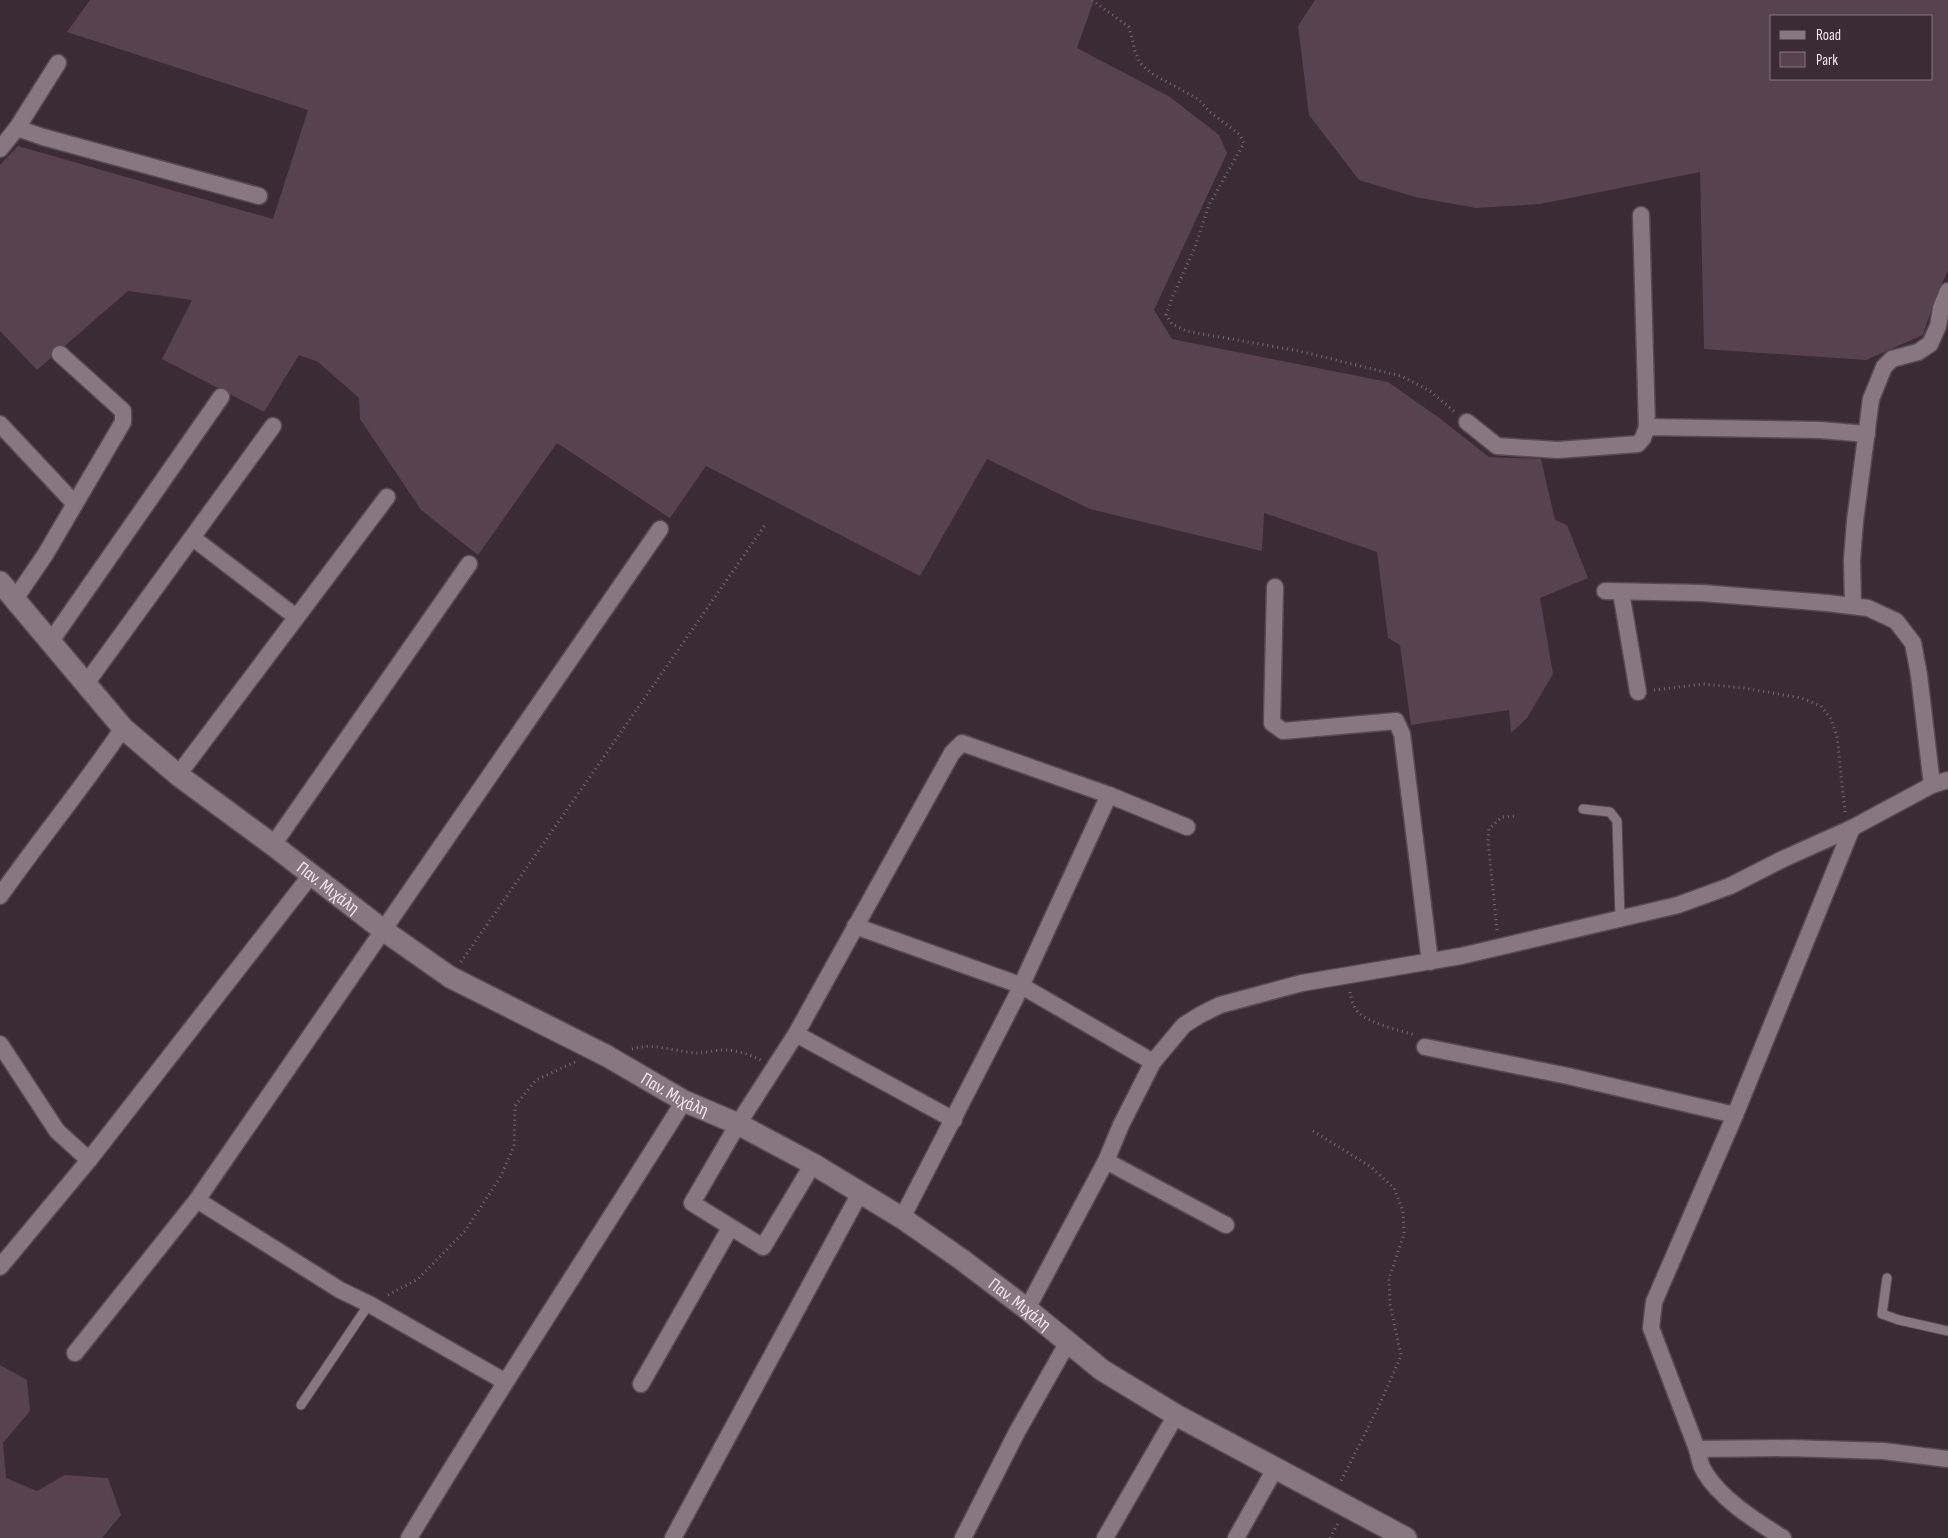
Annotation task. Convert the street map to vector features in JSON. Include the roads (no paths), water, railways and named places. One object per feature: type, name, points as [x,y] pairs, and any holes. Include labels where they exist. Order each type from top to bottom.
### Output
[{"type":"street","points":[[0,149],[17,128],[58,63]]},
{"type":"street","points":[[17,128],[43,137],[259,196]]},
{"type":"street","points":[[1467,422],[1497,446],[1558,450],[1638,444],[1643,438],[1647,427],[1641,215]]},
{"type":"street","points":[[1853,606],[1852,560],[1855,521],[1871,399],[1884,367],[1892,359],[1918,352],[1930,344],[1938,326],[1941,308],[1948,291]]},
{"type":"street","points":[[5,591],[45,555],[123,422],[122,411],[60,354]]},
{"type":"street","points":[[50,641],[221,397]]},
{"type":"street","points":[[0,424],[75,504]]},
{"type":"street","points":[[85,685],[273,426]]},
{"type":"street","points":[[1647,427],[1820,430],[1867,434]]},
{"type":"street","points":[[178,775],[387,497]]},
{"type":"street","points":[[75,1353],[197,1200],[660,529]]},
{"type":"street","points":[[193,538],[296,617]]},
{"type":"street","points":[[274,845],[469,564]]},
{"type":"street","points":[[1275,588],[1272,723],[1283,731],[1396,722],[1402,734],[1430,962]]},
{"type":"street","name":"Παν. Μιχάλη","points":[[5,591],[123,728],[178,775],[274,845],[383,930],[450,978],[607,1056],[684,1101],[738,1124],[813,1164],[902,1218],[961,1259],[1027,1309],[1102,1370],[1275,1469],[1406,1538]]},
{"type":"street","points":[[1638,692],[1613,591],[1702,593],[1868,608],[1896,621],[1913,643],[1932,785]]},
{"type":"street","points":[[0,896],[38,842],[84,784],[123,728]]},
{"type":"street","points":[[813,1164],[763,1247],[692,1203],[738,1124],[796,1034],[952,753],[962,742],[1109,795],[1187,827]]},
{"type":"street","points":[[1027,1309],[1106,1161],[1121,1124],[1153,1062],[1184,1026],[1220,1005],[1302,983],[1430,962],[1498,948],[1678,905],[1730,886],[1849,830],[1932,785],[1948,780]]},
{"type":"street","points":[[902,1218],[1016,997],[1109,795]]},
{"type":"street","points":[[1783,1538],[1751,1518],[1721,1491],[1704,1470],[1651,1328],[1654,1302],[1735,1115],[1849,830]]},
{"type":"street","points":[[0,1267],[89,1160],[311,875]]},
{"type":"street","points":[[855,926],[1020,985],[1153,1062]]},
{"type":"street","points":[[796,1034],[954,1120]]},
{"type":"street","points":[[0,1044],[57,1131],[89,1160]]},
{"type":"street","points":[[1425,1047],[1568,1076],[1735,1115]]},
{"type":"street","points":[[409,1538],[504,1381],[562,1295],[684,1101]]},
{"type":"street","points":[[1106,1161],[1226,1225]]},
{"type":"street","points":[[673,1538],[860,1193]]},
{"type":"street","points":[[197,1200],[340,1290],[369,1304],[504,1381]]},
{"type":"street","points":[[641,1384],[730,1228]]},
{"type":"street","points":[[963,1538],[1017,1432],[1068,1342]]},
{"type":"street","points":[[1105,1538],[1176,1414]]},
{"type":"street","points":[[1697,1449],[1790,1448],[1882,1451],[1948,1459]]},
{"type":"street","points":[[1236,1538],[1275,1469]]},
{"type":"lane","points":[[1583,810],[1610,812],[1617,821],[1620,918]]},
{"type":"lane","points":[[1887,1278],[1882,1314],[1899,1320],[1948,1330]]},
{"type":"lane","points":[[301,1405],[369,1304]]}]
